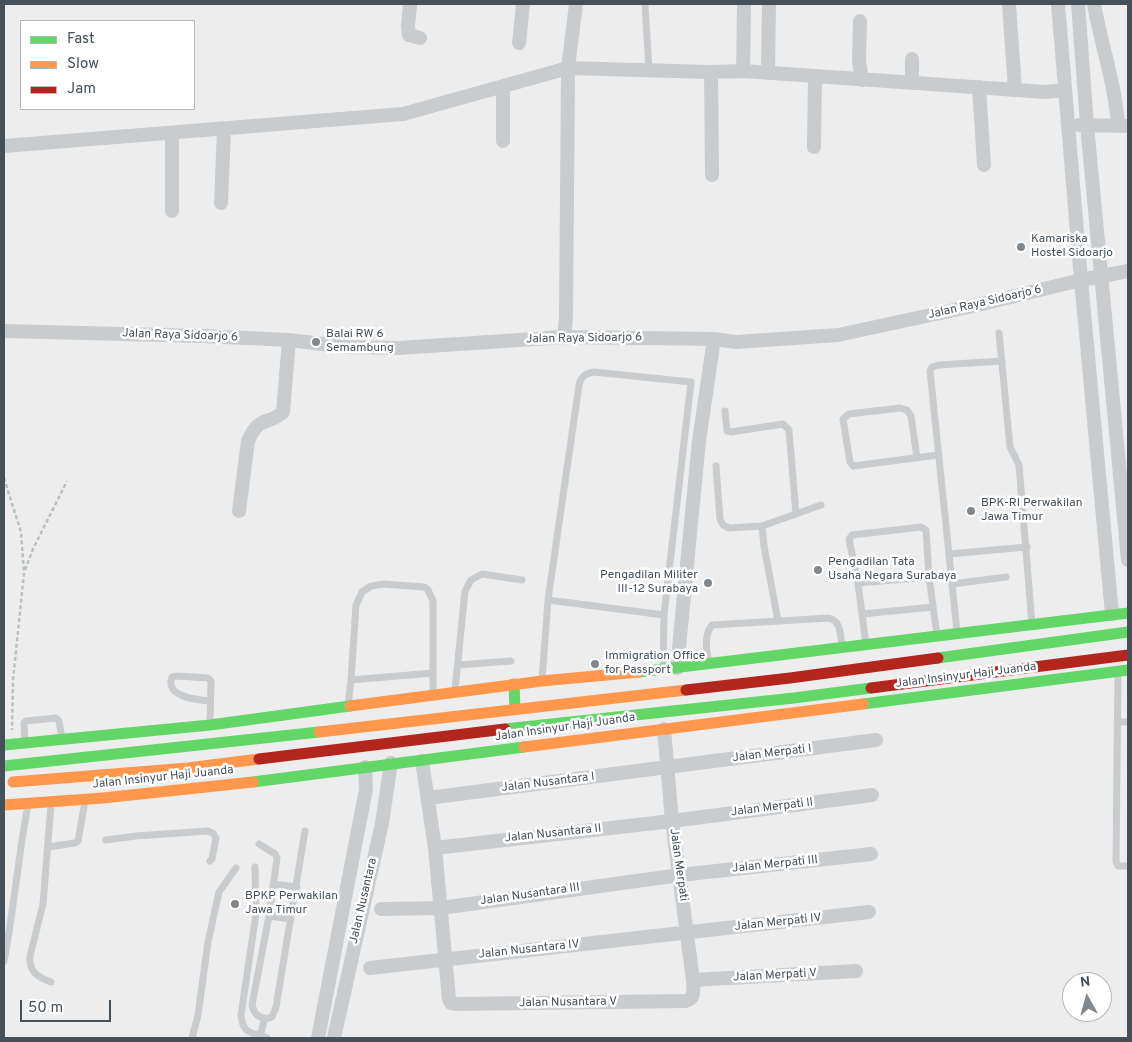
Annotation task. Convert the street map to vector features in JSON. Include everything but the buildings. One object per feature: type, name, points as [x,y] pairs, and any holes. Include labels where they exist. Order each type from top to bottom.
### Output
[{"type":"main road","points":[[8,745],[210,725],[514,684],[709,664],[1128,612]]},
{"type":"main road","points":[[1112,614],[1114,634]]},
{"type":"main road","name":"Jalan Insinyur Haji Juanda","points":[[4,766],[790,678],[1128,632]]},
{"type":"main road","points":[[1123,656],[1123,670]]},
{"type":"main road","name":"Jalan Insinyur Haji Juanda","points":[[4,783],[188,768],[421,738],[794,698],[1123,656]]},
{"type":"main road","name":"Jalan Insinyur Haji Juanda","points":[[4,805],[142,795],[391,763],[422,761],[664,728],[1123,670]]},
{"type":"main road","points":[[514,684],[515,709]]},
{"type":"main road","points":[[664,712],[664,728]]},
{"type":"main road","points":[[607,718],[608,736]]},
{"type":"main road","points":[[418,720],[421,738]]},
{"type":"main road","points":[[301,754],[304,775]]},
{"type":"main road","points":[[188,768],[191,788]]},
{"type":"street","points":[[410,4],[409,34],[420,38]]},
{"type":"street","points":[[518,43],[523,4]]},
{"type":"street","points":[[564,336],[566,317],[568,68],[576,4]]},
{"type":"street","points":[[743,71],[744,4]]},
{"type":"street","points":[[768,4],[768,73]]},
{"type":"street","points":[[1009,4],[1015,90]]},
{"type":"street","points":[[1058,4],[1112,614]]},
{"type":"street","points":[[1078,4],[1087,125],[1128,560]]},
{"type":"street","points":[[1069,126],[1123,125],[1099,32],[1094,4]]},
{"type":"street","points":[[860,21],[858,61],[862,80]]},
{"type":"street","points":[[912,59],[912,83]]},
{"type":"street","points":[[4,146],[224,130],[403,114],[568,68],[711,72],[743,71],[1045,92],[1065,90]]},
{"type":"street","points":[[711,72],[712,174]]},
{"type":"street","points":[[814,147],[815,76]]},
{"type":"street","points":[[503,87],[503,141]]},
{"type":"street","points":[[979,87],[984,166]]},
{"type":"street","points":[[221,203],[224,130]]},
{"type":"street","points":[[172,134],[172,211]]},
{"type":"street","name":"Jalan Raya Sidoarjo 6","points":[[4,332],[204,336],[289,340],[347,347],[399,348],[564,336],[714,339],[736,342],[838,335],[1128,271]]},
{"type":"street","points":[[670,668],[714,339]]},
{"type":"street","points":[[239,511],[248,441],[260,422],[279,417],[283,412],[289,340]]},
{"type":"street","name":"Jalan Merpati","points":[[664,728],[672,821],[694,980],[693,994],[690,1000]]},
{"type":"street","name":"Jalan Merpati I","points":[[668,767],[876,740]]},
{"type":"street","points":[[422,761],[435,848],[446,959]]},
{"type":"street","name":"Jalan Nusantara","points":[[334,1038],[382,823],[391,763]]},
{"type":"street","name":"Jalan Nusantara","points":[[318,1038],[366,789],[365,767]]},
{"type":"street","name":"Jalan Nusantara I","points":[[428,798],[668,767]]},
{"type":"street","name":"Jalan Merpati II","points":[[672,821],[872,795]]},
{"type":"street","name":"Jalan Nusantara II","points":[[435,848],[672,821]]},
{"type":"street","name":"Jalan Merpati III","points":[[680,875],[871,854]]},
{"type":"street","name":"Jalan Nusantara III","points":[[381,909],[441,908],[680,875]]},
{"type":"street","name":"Jalan Merpati IV","points":[[688,933],[868,912]]},
{"type":"street","name":"Jalan Nusantara IV","points":[[370,968],[688,933]]},
{"type":"street","name":"Jalan Nusantara V","points":[[446,959],[449,999],[457,1004],[690,1000]]},
{"type":"street","name":"Jalan Merpati V","points":[[694,980],[856,971]]},
{"type":"lane","points":[[645,4],[649,70]]},
{"type":"lane","points":[[999,333],[1010,447],[1018,466],[1032,624]]},
{"type":"lane","points":[[957,633],[930,374],[932,368],[939,365],[1002,361]]},
{"type":"lane","points":[[542,681],[548,600],[580,379],[594,372],[691,382],[664,615],[670,668]]},
{"type":"lane","points":[[917,458],[910,416],[907,410],[900,408],[849,414],[843,419],[850,462],[853,466],[917,458],[938,455]]},
{"type":"lane","points":[[725,411],[727,431],[783,424],[789,430],[796,514]]},
{"type":"lane","points":[[716,466],[720,519],[723,525],[729,528],[762,526],[821,506]]},
{"type":"lane","points":[[762,526],[778,621]]},
{"type":"lane","points":[[866,645],[858,583],[849,539],[852,535],[921,526],[926,530],[929,576],[937,636]]},
{"type":"lane","points":[[949,554],[1026,547]]},
{"type":"lane","points":[[455,692],[465,590],[471,580],[482,574],[522,580]]},
{"type":"lane","points":[[858,583],[929,576]]},
{"type":"lane","points":[[952,584],[1006,577]]},
{"type":"lane","points":[[348,707],[356,605],[362,592],[371,586],[383,584],[424,588],[428,590],[433,601],[433,696]]},
{"type":"lane","points":[[548,600],[664,615]]},
{"type":"lane","points":[[862,614],[933,607]]},
{"type":"lane","points":[[709,664],[706,637],[712,625],[829,618],[839,625],[842,648]]},
{"type":"lane","points":[[458,666],[511,661]]},
{"type":"lane","points":[[1123,670],[1117,722],[1116,862],[1118,866],[1128,866]]},
{"type":"lane","points":[[351,680],[433,673]]},
{"type":"lane","points":[[210,701],[197,700],[179,694],[172,687],[170,681],[172,677],[208,678],[211,684],[210,725]]},
{"type":"lane","points":[[25,743],[24,723],[26,721],[56,718],[59,722],[62,740]]},
{"type":"lane","points":[[1117,722],[1128,722]]},
{"type":"lane","points":[[48,846],[76,843],[78,841],[86,800]]},
{"type":"lane","points":[[51,982],[37,975],[31,970],[29,964],[44,904],[52,803]]},
{"type":"lane","points":[[4,961],[28,804]]},
{"type":"lane","points":[[106,840],[208,831],[213,833],[216,838],[210,861]]},
{"type":"lane","points":[[259,844],[275,854],[277,858],[269,916],[252,1005],[253,1012],[256,1015],[266,1018],[272,1017],[276,1007],[305,831]]},
{"type":"lane","points":[[255,867],[256,914],[240,1015],[245,1030],[264,1037],[266,1018]]},
{"type":"lane","points":[[192,1038],[198,1015],[208,942],[219,892],[236,868]]},
{"type":"lane","points":[[274,884],[297,888]]},
{"type":"lane","points":[[269,916],[291,919]]},
{"type":"path","points":[[4,478],[21,532],[24,573],[8,745]]},
{"type":"path","points":[[24,573],[33,549],[66,481]]},
{"type":"traffic: fast","points":[[639,672],[1128,613]]},
{"type":"traffic: fast","points":[[938,658],[1128,632]]},
{"type":"traffic: fast","points":[[863,704],[1128,670]]},
{"type":"traffic: fast","points":[[514,684],[515,709]]},
{"type":"traffic: fast","points":[[505,729],[871,688]]},
{"type":"traffic: fast","points":[[4,745],[210,725],[350,706]]},
{"type":"traffic: fast","points":[[4,766],[319,732]]},
{"type":"traffic: fast","points":[[253,782],[524,747]]},
{"type":"traffic: slow","points":[[350,706],[542,681],[639,672]]},
{"type":"traffic: slow","points":[[319,732],[686,690]]},
{"type":"traffic: slow","points":[[524,747],[863,704]]},
{"type":"traffic: slow","points":[[13,782],[188,768],[259,759]]},
{"type":"traffic: slow","points":[[4,805],[103,798],[253,782]]},
{"type":"traffic: jam","points":[[871,688],[1128,655]]},
{"type":"traffic: jam","points":[[686,690],[938,658]]},
{"type":"traffic: jam","points":[[259,759],[505,729]]},
{"type":"place","name":"Kamariska Hostel Sidoarjo","points":[[1021,247]]},
{"type":"place","name":"Balai RW 6 Semambung","points":[[316,342]]},
{"type":"place","name":"BPK-RI Perwakilan Jawa Timur","points":[[971,511]]},
{"type":"place","name":"Pengadilan Tata Usaha Negara Surabaya","points":[[818,570]]},
{"type":"place","name":"Pengadilan Militer III-12 Surabaya","points":[[708,583]]},
{"type":"place","name":"Immigration Office for Passport","points":[[595,664]]},
{"type":"place","name":"BPKP Perwakilan Jawa Timur","points":[[235,904]]}]
